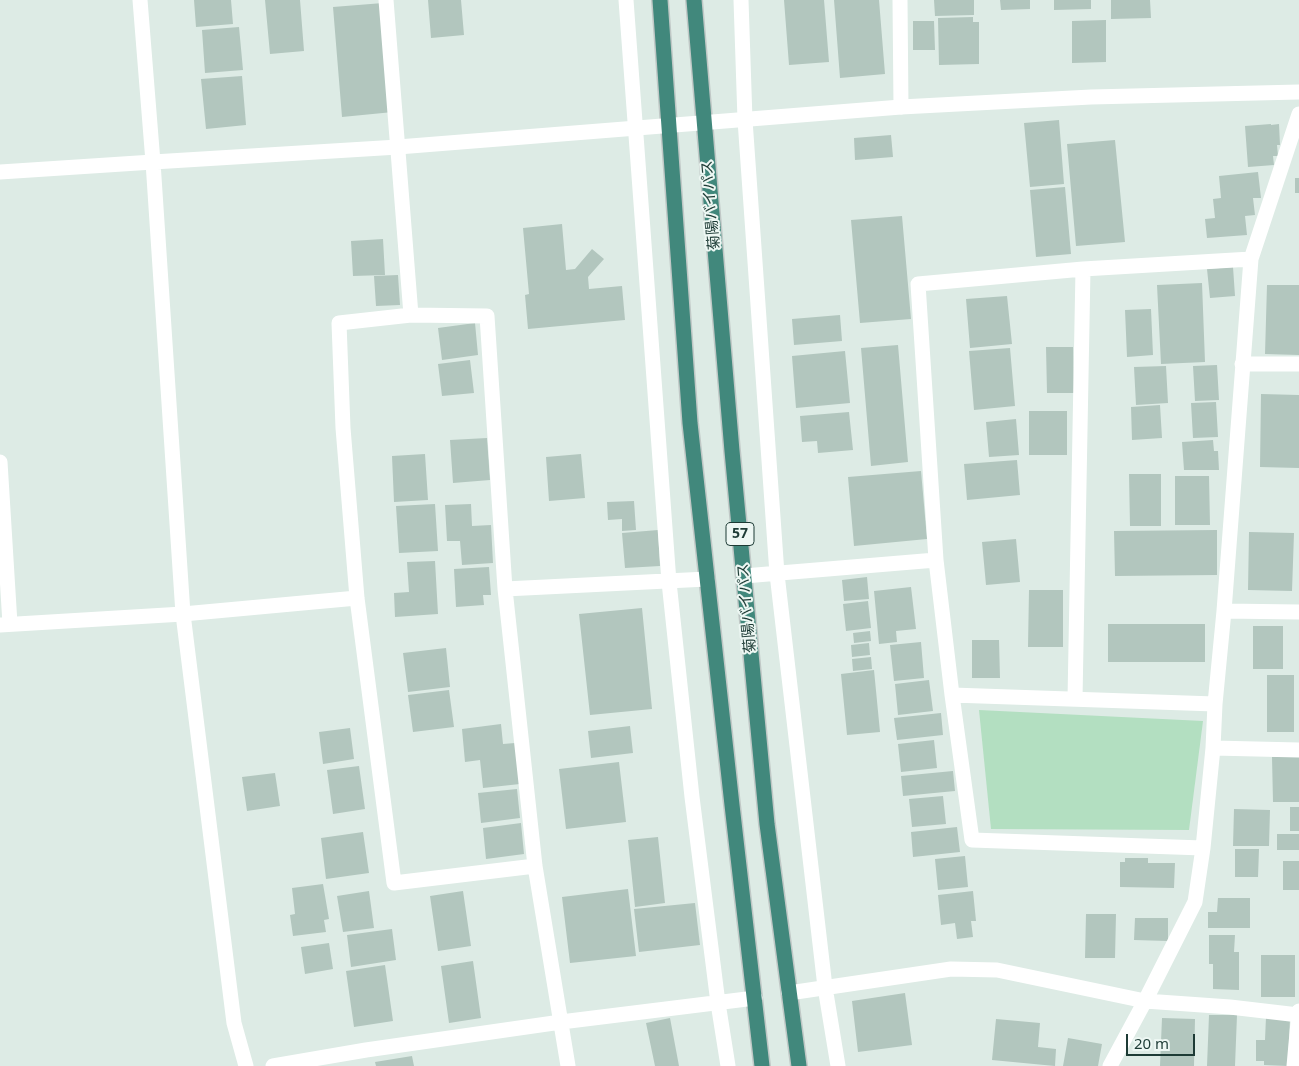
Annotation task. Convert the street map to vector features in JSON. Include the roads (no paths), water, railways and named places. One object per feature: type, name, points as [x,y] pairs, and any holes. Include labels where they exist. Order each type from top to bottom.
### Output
[{"type":"highway","points":[[660,0],[690,422],[762,1066]]},
{"type":"highway","name":"菊陽バイパス","points":[[694,0],[732,451],[767,824],[799,1066]]},
{"type":"street","points":[[140,0],[153,162],[183,614],[234,1023],[246,1066]]},
{"type":"street","points":[[386,0],[411,315]]},
{"type":"street","points":[[626,0],[668,582],[692,797],[728,1066]]},
{"type":"street","points":[[741,0],[745,120],[777,574],[825,987],[838,1066]]},
{"type":"street","points":[[900,0],[901,108]]},
{"type":"street","points":[[0,172],[398,147],[901,108],[1091,97],[1299,92]]},
{"type":"street","points":[[1110,1066],[1195,902],[1203,848],[1213,748],[1250,259],[1299,114]]},
{"type":"street","points":[[1203,848],[972,840],[936,560],[918,284],[1083,269],[1250,259]]},
{"type":"street","points":[[1075,699],[1083,269]]},
{"type":"street","points":[[535,866],[394,883],[357,598],[343,428],[339,323],[411,315],[487,316],[505,589],[535,866],[568,1066]]},
{"type":"street","points":[[1242,364],[1299,364]]},
{"type":"street","points":[[0,462],[5,624],[183,614],[357,598]]},
{"type":"street","points":[[744,576],[936,560]]},
{"type":"street","points":[[505,589],[707,579]]},
{"type":"street","points":[[1224,611],[1299,612]]},
{"type":"street","points":[[952,695],[1215,704]]},
{"type":"street","points":[[1213,748],[1299,750]]},
{"type":"street","points":[[789,993],[952,969],[997,970],[1145,1001],[1299,1013],[1294,1066]]},
{"type":"street","points":[[273,1066],[366,1050],[560,1022],[755,998]]}]
